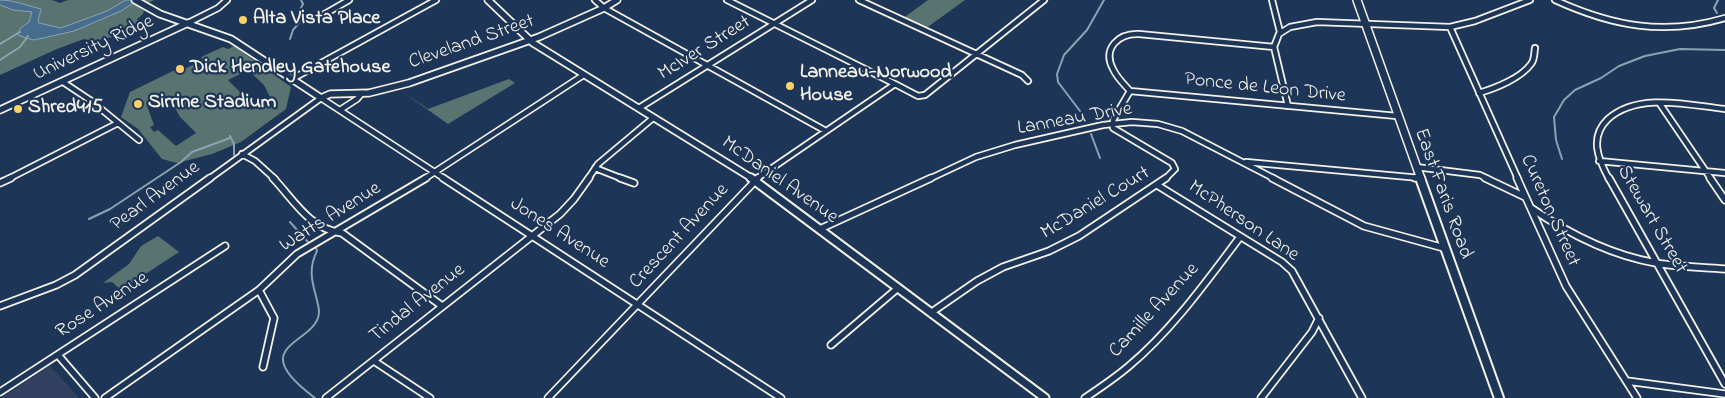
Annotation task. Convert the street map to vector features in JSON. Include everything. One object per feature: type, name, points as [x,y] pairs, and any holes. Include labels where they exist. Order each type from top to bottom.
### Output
[{"type":"main road","name":"East Faris Road","points":[[1358,0],[1397,116],[1499,398]]},
{"type":"street","points":[[135,0],[160,14],[231,39],[321,98]]},
{"type":"street","name":"University Ridge","points":[[0,110],[188,24],[218,8],[227,0]]},
{"type":"street","points":[[323,15],[349,0]]},
{"type":"street","points":[[292,78],[436,0]]},
{"type":"street","points":[[595,0],[604,8],[706,66],[824,130]]},
{"type":"street","name":"Cleveland Street","points":[[321,98],[330,94],[362,93],[409,83],[530,41],[604,8],[617,0]]},
{"type":"street","points":[[727,0],[922,96],[1044,0]]},
{"type":"street","name":"McIver Street","points":[[639,108],[812,0]]},
{"type":"street","points":[[859,0],[1022,75],[1028,81]]},
{"type":"street","points":[[1272,0],[1280,32]]},
{"type":"street","points":[[1288,106],[1274,48],[1280,32],[1306,23],[1365,22],[1450,27],[1475,21],[1530,0]]},
{"type":"street","points":[[1554,0],[1600,18],[1637,26],[1685,26],[1725,18]]},
{"type":"street","name":"McDaniel Avenue","points":[[492,1],[530,41],[582,76],[639,108],[755,180],[1045,398]]},
{"type":"street","name":"Cureton Street","points":[[1450,27],[1573,300],[1637,398]]},
{"type":"street","points":[[1112,124],[1130,91],[1112,71],[1109,62],[1113,46],[1124,35],[1155,36],[1274,48]]},
{"type":"street","points":[[1479,93],[1490,91],[1527,67],[1533,60],[1535,48]]},
{"type":"street","name":"Watts Avenue","points":[[104,398],[259,290],[290,259],[434,172],[582,76]]},
{"type":"street","points":[[63,82],[139,140]]},
{"type":"street","name":"Crescent Avenue","points":[[548,398],[755,180],[824,130],[896,84]]},
{"type":"street","name":"Ponce de Leon Drive","points":[[1130,91],[1397,116]]},
{"type":"street","name":"Cleveland Street","points":[[340,110],[358,99],[362,93]]},
{"type":"street","name":"Jones Avenue","points":[[321,98],[781,398]]},
{"type":"street","name":"Pearl Avenue","points":[[0,306],[75,275],[321,98]]},
{"type":"street","name":"Stewart Street","points":[[1725,109],[1636,104],[1622,108],[1609,117],[1600,129],[1595,145],[1600,161],[1725,384]]},
{"type":"street","points":[[1660,104],[1725,200]]},
{"type":"street","name":"Tindal Avenue","points":[[326,398],[569,205],[595,168],[653,118]]},
{"type":"street","name":"Lanneau Drive","points":[[820,229],[976,157],[1057,135],[1112,124],[1138,122],[1167,125],[1199,138],[1364,226],[1444,248]]},
{"type":"street","points":[[0,183],[118,123]]},
{"type":"street","name":"McDaniel Court","points":[[932,312],[1003,267],[1049,251],[1079,236],[1174,172],[1175,166],[1115,129],[1112,124]]},
{"type":"street","points":[[242,154],[264,167],[307,216],[324,229],[342,233],[442,306]]},
{"type":"street","points":[[1243,161],[1420,178]]},
{"type":"street","points":[[1600,161],[1725,173]]},
{"type":"street","points":[[1416,167],[1480,175],[1526,197]]},
{"type":"street","points":[[595,168],[634,183]]},
{"type":"street","name":"McPherson Lane","points":[[1157,185],[1282,262],[1292,271],[1362,398]]},
{"type":"street","points":[[1530,207],[1576,237],[1634,258],[1657,263],[1725,270]]},
{"type":"street","name":"Camille Avenue","points":[[1085,398],[1134,361],[1162,334],[1200,290],[1240,237]]},
{"type":"street","name":"Rose Avenue","points":[[0,392],[225,246]]},
{"type":"street","points":[[831,345],[898,288]]},
{"type":"street","points":[[259,290],[274,318],[264,367]]},
{"type":"street","points":[[1261,398],[1312,332],[1319,318]]},
{"type":"street","points":[[58,355],[94,398]]},
{"type":"street","points":[[374,361],[430,398]]},
{"type":"street","points":[[1627,381],[1725,394]]},
{"type":"shaded area","points":[[0,0],[41,9],[39,23],[61,28],[107,11],[126,0],[138,0],[121,11],[74,31],[34,40],[17,34],[29,22],[32,12],[13,10],[0,5]]},
{"type":"shaded area","points":[[50,366],[79,398],[1,398]]},
{"type":"green space","points":[[0,0],[52,0],[60,3],[68,0],[154,0],[140,8],[144,11],[137,19],[141,25],[139,28],[132,31],[120,26],[110,28],[109,30],[114,36],[112,37],[94,41],[84,39],[0,75]]},
{"type":"green space","points":[[928,0],[965,0],[925,29],[902,19]]},
{"type":"green space","name":"Sirrine Stadium","points":[[234,46],[291,87],[286,109],[241,142],[212,154],[177,163],[162,159],[138,129],[121,117],[130,92],[175,70],[178,72],[203,60],[201,57],[223,47],[228,49]],"holes":[[[248,70],[264,85],[273,103],[251,110],[242,94],[228,80]],[[170,99],[180,117],[196,133],[176,146],[158,130],[154,132],[150,127],[154,125],[147,106]]]},
{"type":"green space","points":[[509,79],[515,83],[448,124],[400,90],[428,109]]},
{"type":"green space","points":[[158,236],[179,252],[121,290],[112,282],[103,283],[129,264],[141,246]]},
{"type":"waterway","points":[[290,39],[293,30],[303,18],[300,10],[303,4],[301,0]]},
{"type":"waterway","points":[[1080,111],[1058,82],[1057,74],[1064,55],[1087,30],[1104,0]]},
{"type":"waterway","points":[[1717,13],[1714,8],[1718,0]]},
{"type":"waterway","points":[[0,44],[20,32]]},
{"type":"waterway","points":[[0,60],[20,47],[28,36]]},
{"type":"waterway","points":[[1562,159],[1556,140],[1554,117],[1564,100],[1575,90],[1601,78],[1619,66],[1645,56],[1680,49],[1725,50]]},
{"type":"waterway","points":[[1082,114],[1086,122]]},
{"type":"waterway","points":[[1091,134],[1100,158]]},
{"type":"waterway","points":[[230,136],[234,144],[234,155]]},
{"type":"waterway","points":[[89,219],[110,209],[181,162],[192,152],[230,138]]},
{"type":"waterway","points":[[290,222],[308,242]]},
{"type":"waterway","points":[[315,398],[294,380],[284,366],[283,355],[289,347],[316,323],[319,312],[312,273],[316,248]]},
{"type":"place","name":"Alta Vista Place","points":[[243,20]]},
{"type":"place","name":"Dick Hendley Gatehouse","points":[[180,69]]},
{"type":"place","name":"Lanneau-Norwood House","points":[[790,86]]},
{"type":"place","name":"Sirrine Stadium","points":[[138,104]]},
{"type":"place","name":"Shred415","points":[[18,109]]}]
